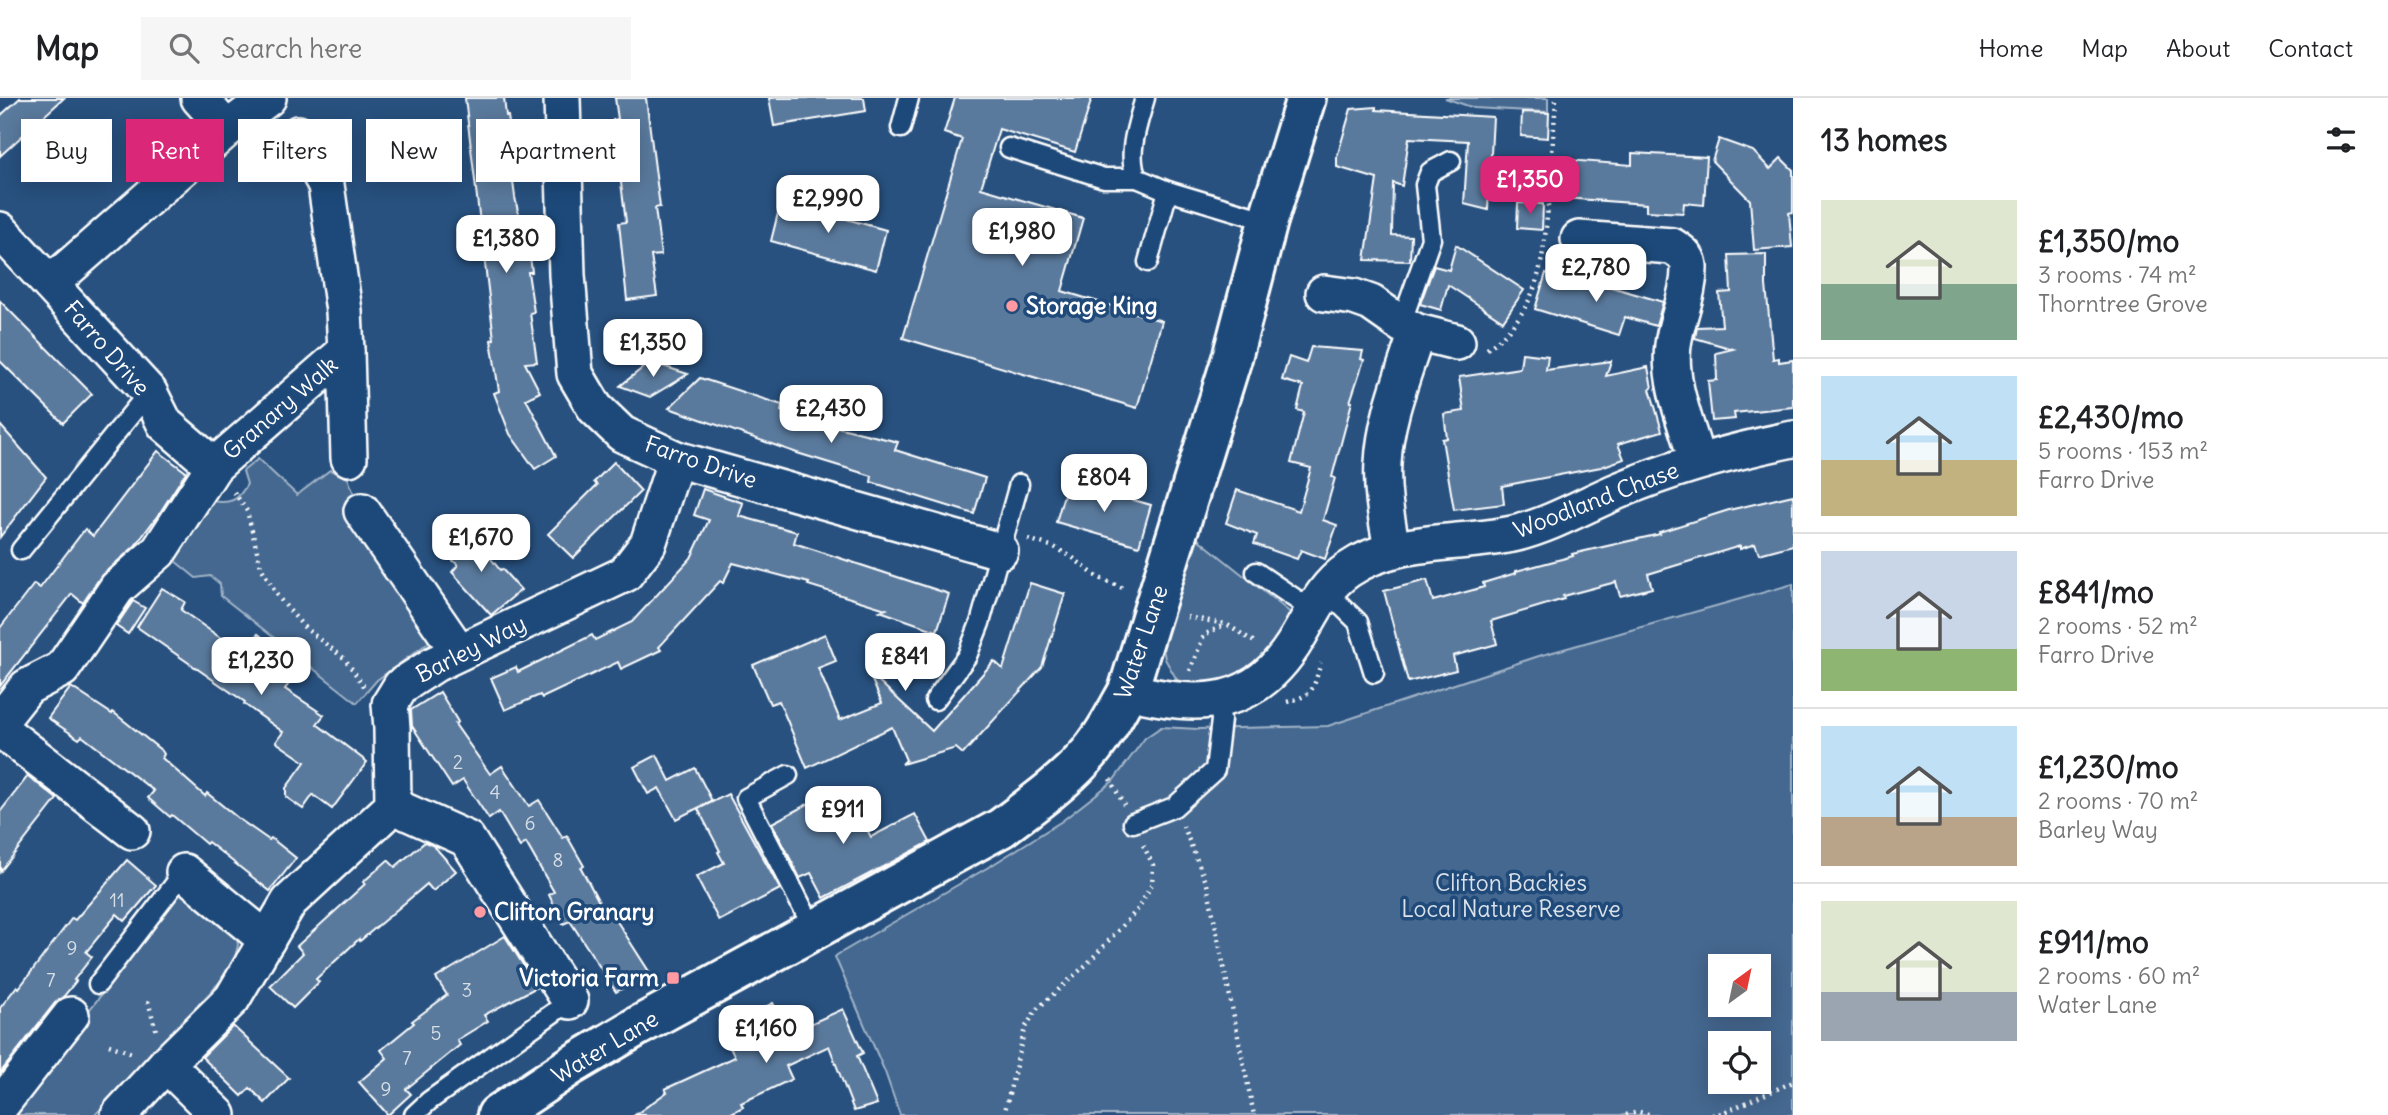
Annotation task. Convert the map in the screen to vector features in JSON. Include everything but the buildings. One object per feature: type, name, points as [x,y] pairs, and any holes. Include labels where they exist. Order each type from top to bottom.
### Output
[{"type":"street","points":[[198,98],[227,129]]},
{"type":"street","name":"Farro Drive","points":[[214,466],[165,424],[149,392],[50,284],[227,129],[268,98]]},
{"type":"street","name":"Farro Drive","points":[[562,98],[567,275],[575,374],[595,408],[622,434],[676,459],[1000,551]]},
{"type":"street","name":"Water Lane","points":[[502,1114],[572,1065],[627,1032],[1001,828],[1047,794],[1086,758],[1128,691],[1232,358],[1268,221],[1306,98]]},
{"type":"street","name":"Granary Walk","points":[[324,182],[344,311],[349,458]]},
{"type":"street","points":[[0,230],[50,284]]},
{"type":"street","points":[[1579,239],[1672,246],[1684,253],[1689,264],[1683,305],[1672,345],[1674,373],[1698,461]]},
{"type":"street","points":[[1324,293],[1354,297],[1371,303],[1409,328],[1470,347]]},
{"type":"street","points":[[1392,549],[1383,493],[1383,462],[1387,430],[1409,328]]},
{"type":"street","name":"Granary Walk","points":[[0,721],[27,687],[62,669],[117,589],[159,551],[214,466],[346,351]]},
{"type":"street","name":"Woodland Chase","points":[[1128,691],[1181,702],[1219,701],[1243,692],[1263,680],[1284,659],[1319,600],[1355,565],[1366,558],[1392,549],[1476,541],[1519,532],[1556,519],[1620,489],[1698,461],[1793,439]]},
{"type":"street","name":"Barley Way","points":[[390,704],[401,686],[435,664],[625,574],[648,544],[676,459]]},
{"type":"street","points":[[362,511],[459,652]]},
{"type":"street","points":[[119,1115],[232,999],[289,902],[393,806],[390,704]]},
{"type":"street","points":[[0,729],[132,831]]},
{"type":"street","points":[[393,806],[467,838],[569,1001]]},
{"type":"street","points":[[184,872],[267,940]]},
{"type":"street","points":[[0,1106],[71,1014]]},
{"type":"street","points":[[166,1064],[218,1115]]},
{"type":"lane","points":[[901,128],[908,98]]},
{"type":"lane","points":[[1137,178],[1131,165],[1145,98]]},
{"type":"lane","points":[[1009,148],[1104,177],[1137,178],[1168,191],[1268,221]]},
{"type":"lane","points":[[1409,328],[1430,239],[1425,185],[1430,172],[1451,161]]},
{"type":"lane","points":[[1148,262],[1168,191]]},
{"type":"lane","points":[[21,550],[149,392]]},
{"type":"lane","points":[[935,700],[967,656],[980,624],[1019,484]]},
{"type":"lane","points":[[1256,572],[1319,600],[1358,622],[1374,673]]},
{"type":"lane","points":[[1133,823],[1174,807],[1215,770],[1221,719],[1219,701]]},
{"type":"lane","points":[[788,775],[746,799],[814,930]]},
{"type":"lane","points":[[98,984],[184,872]]},
{"type":"lane","points":[[414,1115],[429,1101],[569,1001]]},
{"type":"path","points":[[1470,347],[1500,339],[1532,296],[1543,262],[1556,98]]},
{"type":"path","points":[[214,466],[247,511],[261,567],[278,597],[305,628],[345,659],[379,702],[390,704]]},
{"type":"path","points":[[1181,702],[1204,635],[1226,624]]},
{"type":"path","points":[[1004,1115],[1025,1028],[1037,1009],[1087,964],[1138,909],[1152,884],[1153,865],[1113,781],[1086,758]]},
{"type":"path","points":[[1174,807],[1208,884],[1254,1115]]},
{"type":"path","points":[[1712,1115],[1792,1084]]},
{"type":"path","points":[[1626,1115],[1639,1112],[1653,1115]]},
{"type":"green space","points":[[1445,98],[1548,98],[1548,112],[1474,108]]},
{"type":"green space","points":[[258,459],[297,495],[330,470],[348,478],[370,537],[439,635],[377,680],[357,703],[221,596],[220,584],[210,576],[196,578],[175,561],[172,549],[212,501],[224,502],[237,498],[247,484],[243,471]]},
{"type":"green space","points":[[1198,539],[1292,614],[1281,639],[1246,675],[1195,688],[1177,680],[1165,659],[1162,642],[1173,602]]},
{"type":"green space","name":"Clifton Backies Local Nature Reserve","points":[[1793,584],[1793,1115],[900,1115],[885,1072],[835,957],[837,955],[1062,821],[1113,781],[1145,738],[1161,727],[1198,729],[1328,726],[1539,656]]},
{"type":"green space","points":[[185,888],[235,928],[238,945],[232,969],[95,1115],[7,1115]]},
{"type":"place","name":"Storage King","points":[[1012,306]]},
{"type":"place","name":"Clifton Granary","points":[[480,912]]},
{"type":"place","name":"Victoria Farm","points":[[673,978]]}]
